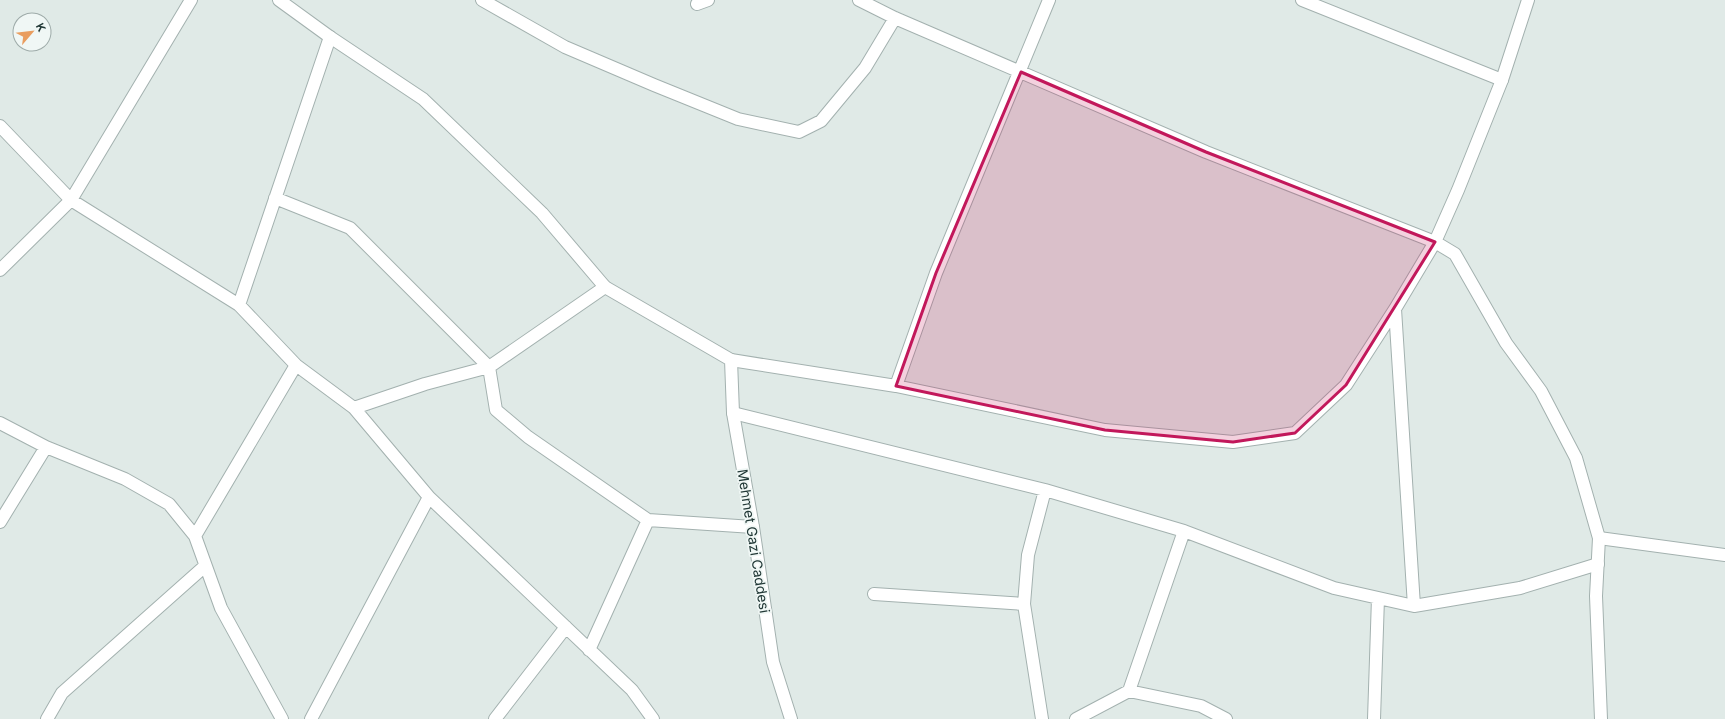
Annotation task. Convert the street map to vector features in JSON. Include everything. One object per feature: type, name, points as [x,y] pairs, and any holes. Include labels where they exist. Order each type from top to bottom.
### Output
[{"type":"street","points":[[0,270],[71,200],[191,0]]},
{"type":"street","points":[[279,0],[330,37],[423,99],[542,213],[605,286],[731,360],[896,386],[1105,430],[1233,442],[1295,433],[1346,385],[1395,309],[1434,242],[1458,190],[1502,80],[1528,0]]},
{"type":"street","points":[[482,0],[565,47],[654,85],[738,119],[799,132],[821,121],[865,68],[895,18]]},
{"type":"street","points":[[859,0],[895,18],[1206,152],[1434,242],[1455,254],[1506,343],[1541,392],[1576,458],[1599,538],[1596,596],[1601,719]]},
{"type":"street","points":[[896,386],[936,273],[1050,0]]},
{"type":"street","points":[[1302,0],[1502,80]]},
{"type":"street","points":[[239,306],[330,37]]},
{"type":"street","points":[[0,126],[6,140],[71,200],[239,306],[296,365],[354,408],[429,497],[632,690],[654,719]]},
{"type":"street","points":[[275,198],[350,228],[489,367],[496,410],[528,437],[648,520],[753,527]]},
{"type":"street","points":[[354,408],[425,384],[489,367],[605,286]]},
{"type":"street","points":[[1395,309],[1414,606]]},
{"type":"street","name":"Mehmet Gazi Caddesi","points":[[731,360],[733,412],[753,527],[773,662],[791,719]]},
{"type":"street","points":[[194,536],[296,365]]},
{"type":"street","points":[[733,412],[1045,490],[1184,532],[1334,588],[1414,606],[1520,588],[1598,564]]},
{"type":"street","points":[[0,423],[46,447],[125,479],[168,504],[194,536],[221,608],[282,719]]},
{"type":"street","points":[[0,522],[46,447]]},
{"type":"street","points":[[1042,719],[1024,604],[1028,555],[1045,490]]},
{"type":"street","points":[[311,719],[429,497]]},
{"type":"street","points":[[589,650],[648,520]]},
{"type":"street","points":[[1129,691],[1184,532]]},
{"type":"street","points":[[1599,538],[1725,555]]},
{"type":"street","points":[[47,719],[62,693],[205,566]]},
{"type":"street","points":[[874,594],[1024,604]]},
{"type":"street","points":[[1374,719],[1378,598]]},
{"type":"street","points":[[495,719],[566,627]]},
{"type":"street","points":[[1076,719],[1129,691],[1201,706],[1226,719]]},
{"type":"highlighted area","points":[[1021,72],[1206,152],[1435,242],[1346,385],[1295,433],[1233,442],[1105,430],[896,386],[936,273]]}]
